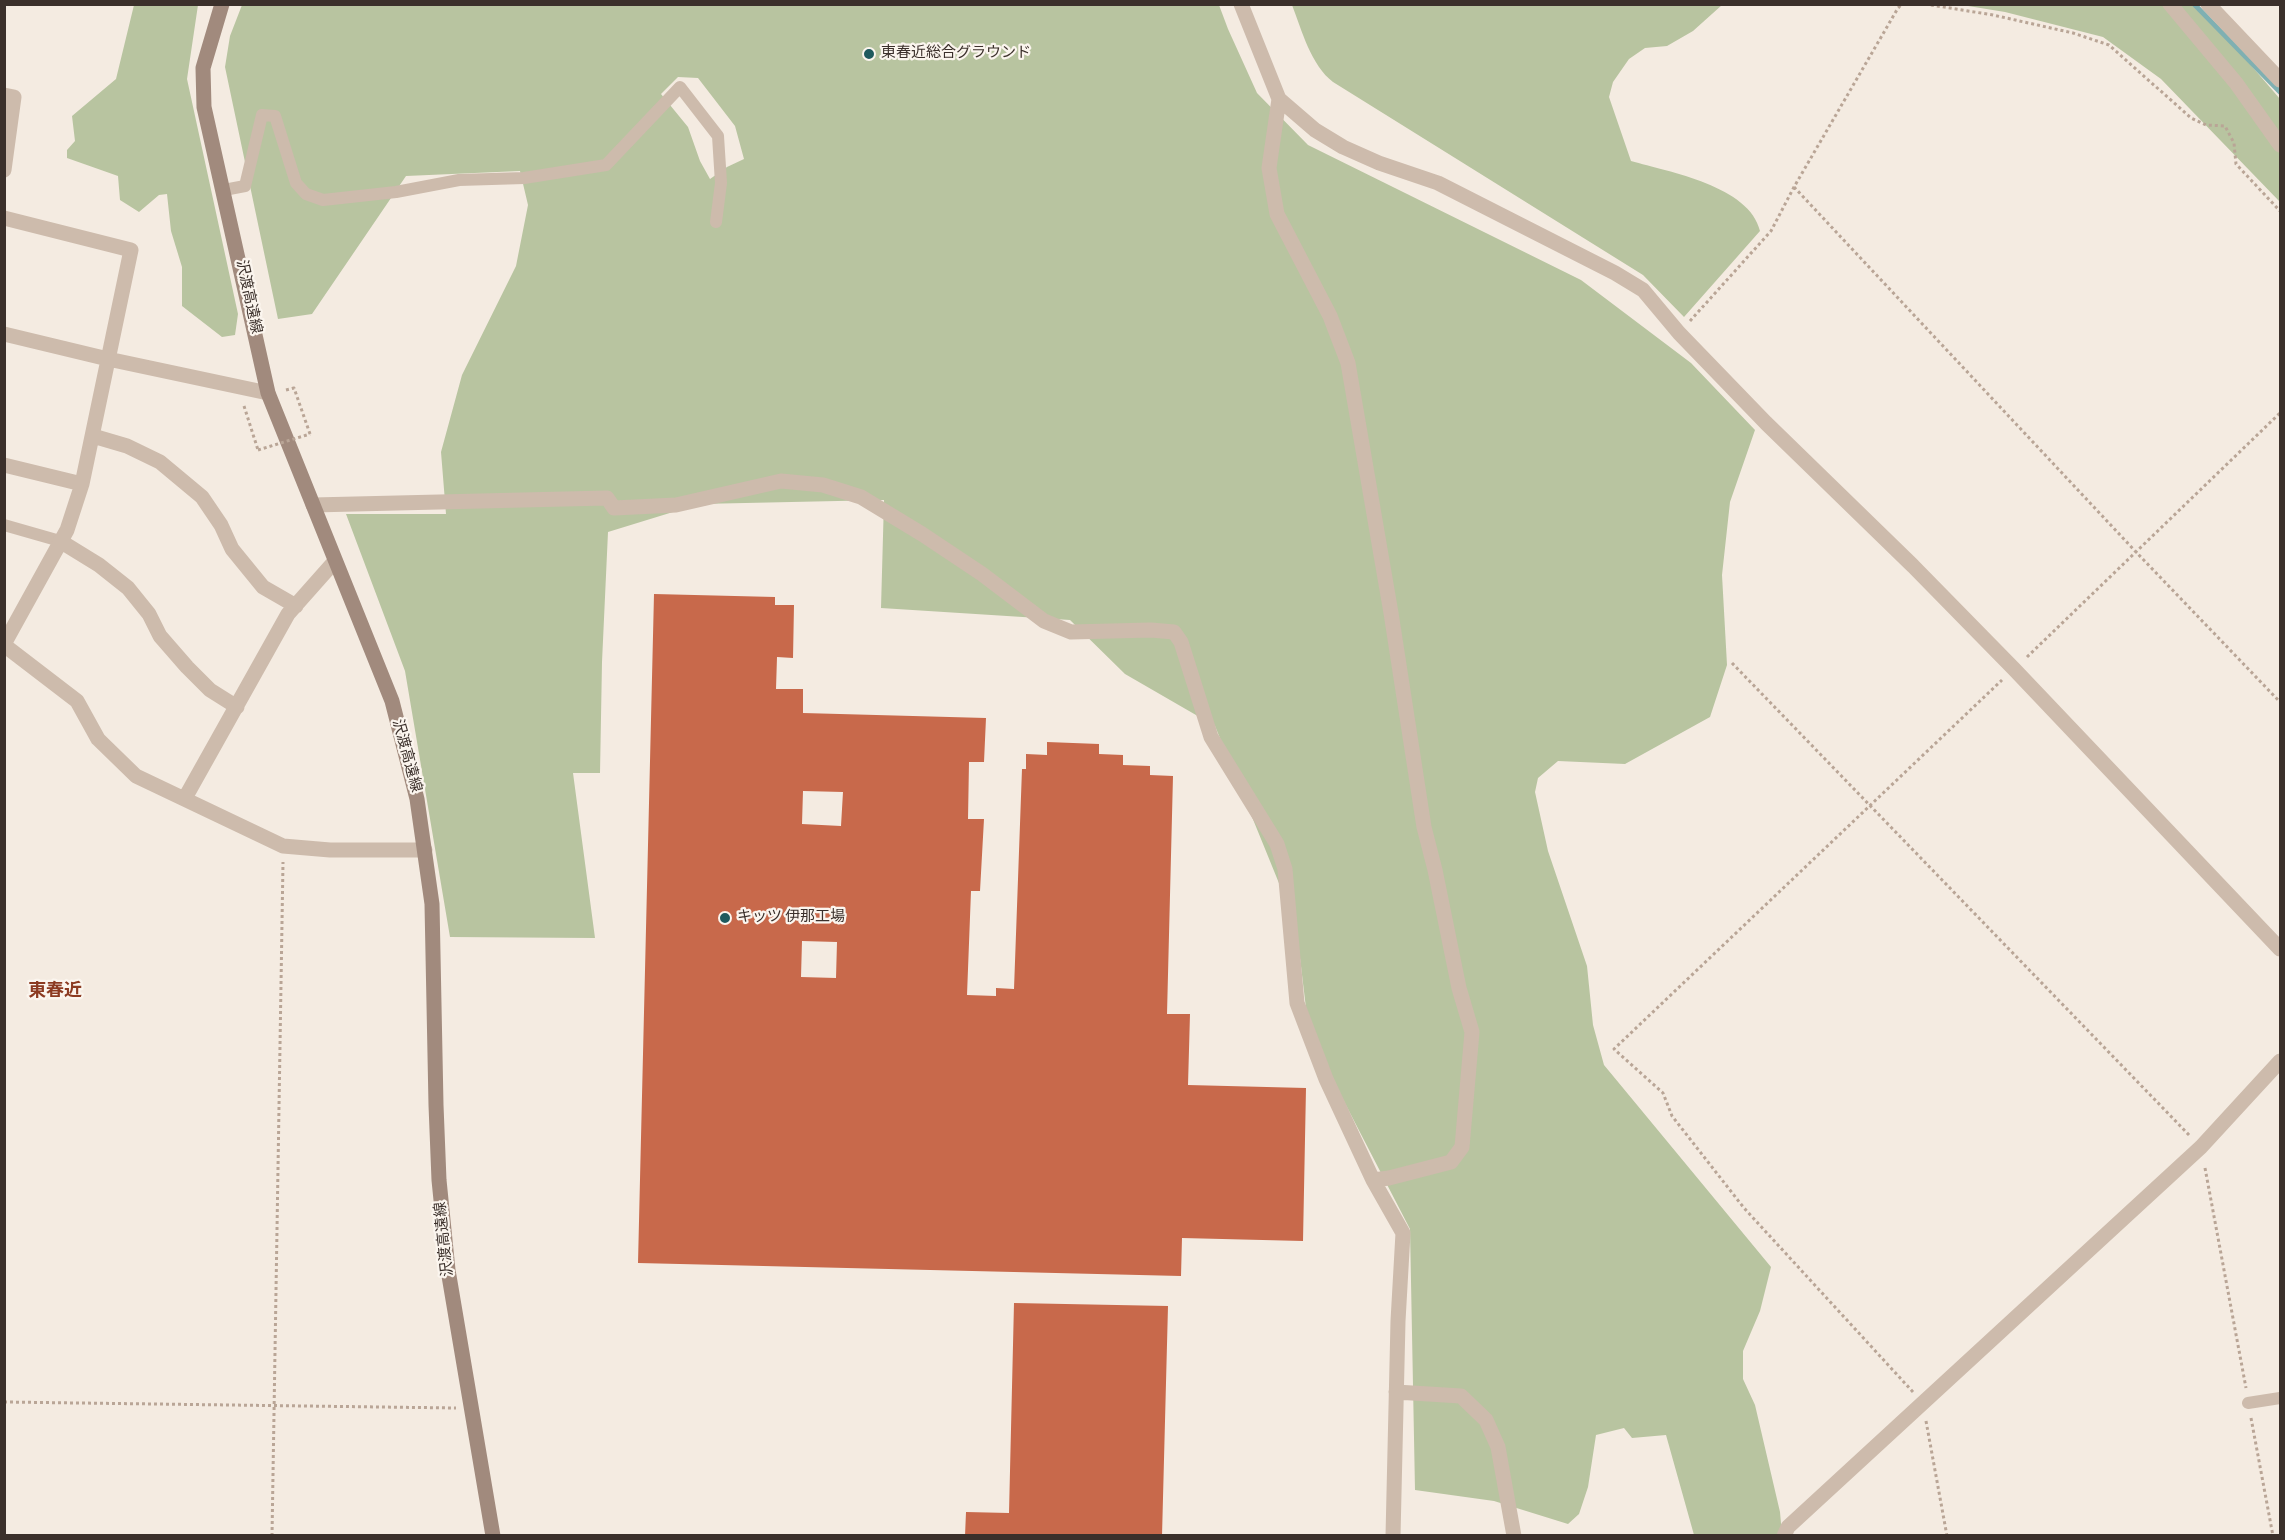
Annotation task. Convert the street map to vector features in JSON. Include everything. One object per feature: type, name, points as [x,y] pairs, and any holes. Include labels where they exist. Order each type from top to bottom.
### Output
[{"type":"main road","name":"沢渡高遠線","points":[[222,4],[203,68],[204,107],[268,393],[392,701],[417,799],[432,904],[439,1180],[448,1270],[493,1536]]},
{"type":"street","points":[[1241,4],[1279,99],[1315,130],[1343,147],[1379,163],[1438,183],[1615,273],[1643,290],[1679,333],[1766,423],[1913,566],[2014,669],[2280,949]]},
{"type":"street","points":[[2170,4],[2236,83],[2280,145]]},
{"type":"street","points":[[2210,5],[2280,80]]},
{"type":"street","points":[[4,95],[14,97],[4,170]]},
{"type":"street","points":[[1279,99],[1269,168],[1278,214],[1330,316],[1348,363],[1391,613],[1424,826],[1459,988],[1472,1032],[1462,1147],[1451,1162],[1389,1179],[1373,1180]]},
{"type":"street","points":[[4,218],[131,250],[82,484],[67,530],[4,645],[77,701],[98,739],[136,776],[283,846],[330,850],[425,850]]},
{"type":"street","points":[[4,334],[268,393]]},
{"type":"street","points":[[93,436],[127,446],[160,462],[202,497],[221,525],[232,549],[263,587],[296,606]]},
{"type":"street","points":[[4,465],[82,484]]},
{"type":"street","points":[[313,505],[607,498],[614,508],[676,505],[781,481],[823,485],[861,497],[922,534],[982,574],[1044,621],[1071,632],[1151,630],[1174,632],[1181,642],[1211,737],[1277,844],[1286,869],[1298,1003],[1326,1079],[1373,1180],[1403,1233],[1393,1536]]},
{"type":"street","points":[[60,541],[99,565],[128,588],[149,614],[160,636],[187,667],[210,690],[237,707]]},
{"type":"street","points":[[185,798],[288,614],[335,561]]},
{"type":"street","points":[[1784,1536],[1788,1527],[2201,1147],[2280,1061]]},
{"type":"street","points":[[1396,1392],[1461,1396],[1486,1420],[1498,1447],[1514,1536]]},
{"type":"lane","points":[[224,190],[245,186],[262,115],[275,116],[296,183],[306,194],[323,200],[386,193],[459,180],[525,178],[606,165],[680,87],[718,136],[722,183],[716,222]]},
{"type":"lane","points":[[4,525],[60,541]]},
{"type":"lane","points":[[2248,1403],[2280,1398]]},
{"type":"path","points":[[1679,333],[1771,231],[1794,187],[1902,4]]},
{"type":"path","points":[[1925,4],[1993,15],[2073,33],[2109,45],[2191,118],[2206,124],[2225,126],[2234,143],[2236,164],[2280,211]]},
{"type":"path","points":[[1794,187],[2280,702]]},
{"type":"path","points":[[244,407],[258,450],[310,434],[294,388],[286,390]]},
{"type":"path","points":[[1947,1536],[1923,1402],[1744,1208],[1672,1116],[1663,1093],[1614,1049],[2280,413]]},
{"type":"path","points":[[1732,663],[2201,1147],[2273,1536]]},
{"type":"path","points":[[272,1536],[283,846]]},
{"type":"path","points":[[4,1402],[470,1408]]},
{"type":"green space","points":[[134,5],[198,5],[187,79],[238,314],[235,335],[222,337],[182,306],[182,267],[171,231],[167,194],[159,195],[139,212],[120,200],[118,176],[67,158],[67,150],[75,141],[72,116],[116,79]]},
{"type":"green space","points":[[242,5],[1219,5],[1257,93],[1308,145],[1581,280],[1691,363],[1755,430],[1730,502],[1722,575],[1727,665],[1710,717],[1625,764],[1558,761],[1538,778],[1535,792],[1548,851],[1587,966],[1593,1025],[1604,1065],[1771,1267],[1760,1311],[1743,1351],[1743,1379],[1755,1405],[1780,1512],[1782,1535],[1694,1535],[1666,1435],[1632,1438],[1624,1428],[1596,1435],[1588,1487],[1579,1514],[1568,1524],[1494,1501],[1415,1490],[1410,1229],[1335,1084],[1306,1008],[1296,925],[1215,726],[1125,674],[1070,620],[881,608],[884,500],[699,504],[608,532],[600,773],[573,773],[595,938],[450,937],[405,671],[346,514],[446,514],[441,452],[462,375],[516,266],[528,205],[520,171],[406,176],[312,314],[278,319],[225,67],[230,36]],"holes":[[[678,77],[698,78],[735,126],[744,159],[710,179],[700,161],[688,127],[661,94]]]},
{"type":"green space","points":[[1292,5],[1722,5],[1693,31],[1667,46],[1645,48],[1629,59],[1613,82],[1609,97],[1631,161],[1686,176],[1725,192],[1741,203],[1753,216],[1760,231],[1684,317],[1643,275],[1333,82],[1325,75],[1313,57]]},
{"type":"green space","points":[[1962,5],[2194,5],[2213,21],[2280,99],[2280,202],[2161,79],[2103,37],[2005,12]]},
{"type":"building","name":"キッツ 伊那工場","points":[[654,594],[775,597],[775,605],[794,605],[793,658],[777,657],[776,689],[803,689],[803,713],[986,718],[984,762],[969,762],[968,819],[984,819],[980,891],[971,891],[967,995],[996,996],[996,988],[1014,989],[1022,769],[1026,769],[1026,754],[1047,755],[1047,742],[1099,744],[1099,754],[1123,755],[1123,765],[1150,766],[1150,775],[1173,776],[1167,1014],[1190,1014],[1188,1085],[1306,1088],[1303,1241],[1182,1238],[1181,1276],[638,1263]],"holes":[[[803,791],[843,792],[841,826],[802,824]],[[802,941],[837,942],[836,978],[801,977]]]},
{"type":"building","points":[[1014,1303],[1168,1306],[1162,1536],[965,1536],[966,1512],[1009,1513]]},
{"type":"waterway","points":[[2194,4],[2280,92]]},
{"type":"place","name":"東春近総合グラウンド","points":[[869,54]]},
{"type":"place","name":"キッツ 伊那工場","points":[[725,918]]},
{"type":"district","name":"東春近","points":[[55,992]]}]
